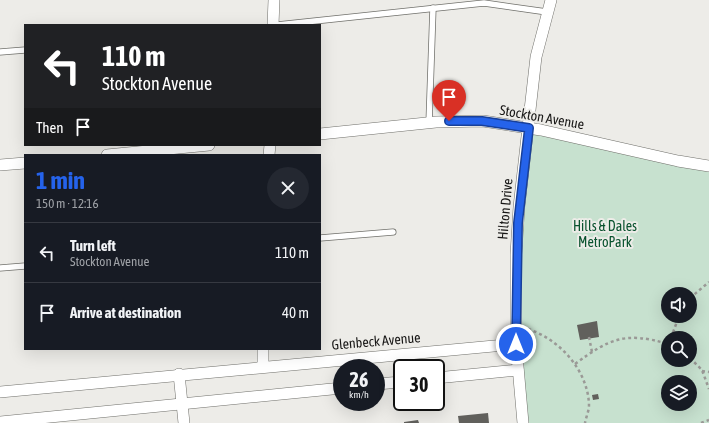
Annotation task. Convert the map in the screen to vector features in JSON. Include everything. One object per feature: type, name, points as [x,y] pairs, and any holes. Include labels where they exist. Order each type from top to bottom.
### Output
[{"type":"street","points":[[273,24],[274,0]]},
{"type":"street","name":"Hilton Drive","points":[[523,423],[516,344],[516,254],[519,207],[536,57],[551,0]]},
{"type":"street","name":"Stockton Avenue","points":[[321,134],[429,122],[482,121],[529,128],[618,146],[678,161],[709,166]]},
{"type":"street","points":[[117,154],[199,146]]},
{"type":"street","points":[[0,166],[24,163]]},
{"type":"street","name":"Glenbeck Avenue","points":[[0,392],[263,366],[516,344]]},
{"type":"street","points":[[263,366],[264,350]]},
{"type":"street","points":[[445,377],[518,370]]},
{"type":"street","points":[[179,374],[184,423]]},
{"type":"street","points":[[0,422],[333,389]]},
{"type":"lane","points":[[286,24],[484,3],[547,12]]},
{"type":"lane","points":[[429,122],[433,8]]},
{"type":"lane","points":[[0,52],[24,50]]},
{"type":"lane","points":[[321,238],[393,232]]},
{"type":"lane","points":[[0,268],[24,266]]},
{"type":"path","points":[[697,292],[709,282]]},
{"type":"path","points":[[516,328],[525,328],[538,332],[554,341],[575,364],[588,395],[589,406],[585,423]]},
{"type":"path","points":[[589,337],[592,352]]},
{"type":"path","points":[[575,364],[614,339],[639,337],[661,342]]},
{"type":"path","points":[[697,365],[702,370],[709,389]]},
{"type":"path","points":[[702,370],[709,372]]},
{"type":"path","points":[[701,423],[709,420]]},
{"type":"green space","name":"Hills & Dales MetroPark","points":[[529,128],[709,166],[709,423],[523,423],[516,344]]},
{"type":"building","points":[[597,321],[599,337],[580,340],[577,325]]},
{"type":"building","points":[[598,394],[599,399],[593,400],[592,395]]},
{"type":"building","points":[[488,413],[489,423],[459,423],[458,416]]},
{"type":"building","points":[[418,420],[419,423],[404,423],[404,422]]},
{"type":"route","points":[[449,121],[482,121],[529,128],[519,207],[516,254],[516,344]]}]
